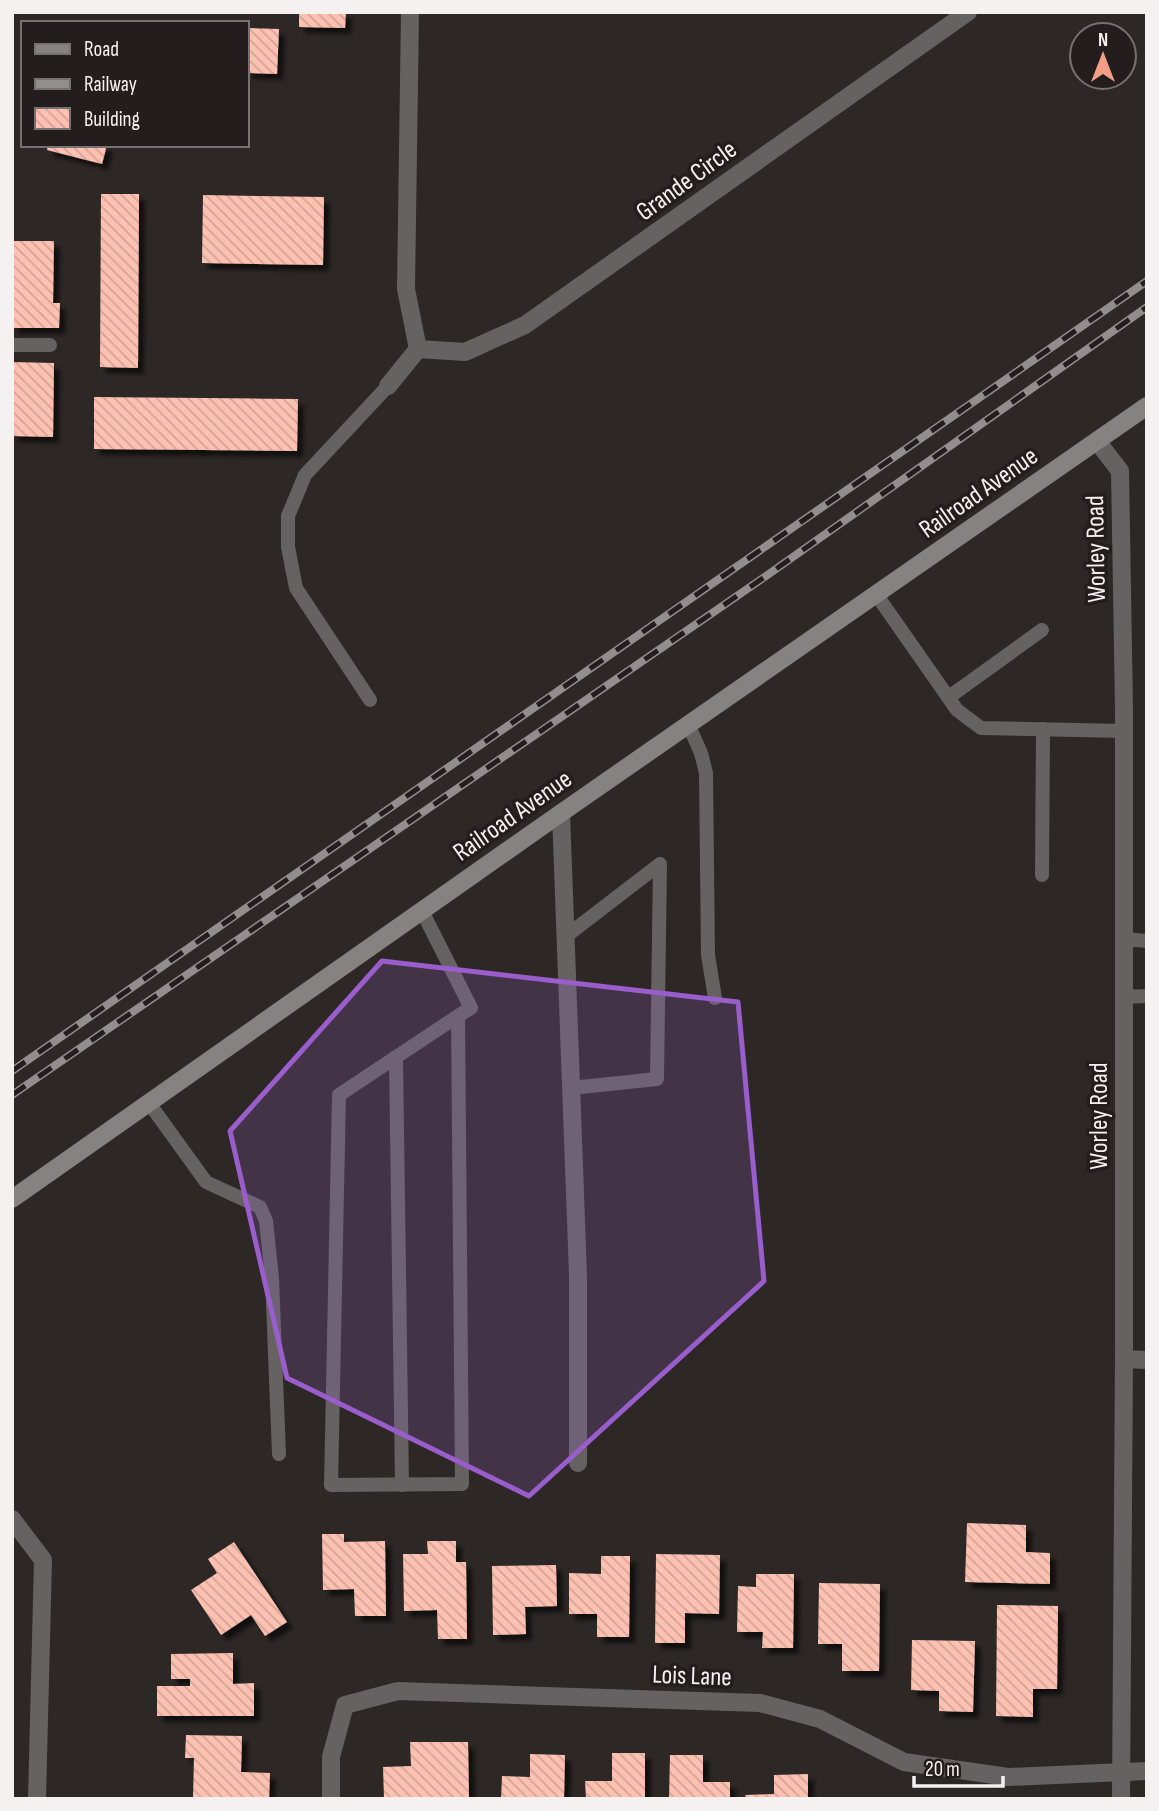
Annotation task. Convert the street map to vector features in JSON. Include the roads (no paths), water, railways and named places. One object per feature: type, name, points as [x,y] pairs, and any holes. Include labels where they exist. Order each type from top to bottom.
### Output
[{"type":"main road","name":"Railroad Avenue","points":[[12,1199],[688,724],[1147,406]]},
{"type":"street","points":[[388,386],[418,349],[406,289],[410,12]]},
{"type":"street","name":"Grande Circle","points":[[418,349],[465,352],[524,325],[968,12]]},
{"type":"street","name":"Worley Road","points":[[1097,441],[1120,471],[1124,731],[1121,1799]]},
{"type":"street","points":[[561,813],[578,1275],[578,1463]]},
{"type":"street","points":[[1124,1359],[1147,1360]]},
{"type":"street","points":[[12,1519],[43,1560],[37,1799]]},
{"type":"street","name":"Lois Lane","points":[[331,1799],[331,1757],[345,1705],[398,1691],[760,1703],[820,1719],[904,1762],[1008,1777],[1121,1771]]},
{"type":"street","points":[[1121,1771],[1147,1771]]},
{"type":"lane","points":[[12,345],[50,345]]},
{"type":"lane","points":[[370,700],[296,588],[288,547],[288,516],[305,475],[388,386]]},
{"type":"lane","points":[[876,594],[957,710],[981,728],[1124,731]]},
{"type":"lane","points":[[949,697],[1042,630]]},
{"type":"lane","points":[[688,724],[701,753],[706,773],[708,955],[715,998]]},
{"type":"lane","points":[[1042,875],[1043,729]]},
{"type":"lane","points":[[565,937],[660,864],[657,1079],[571,1088]]},
{"type":"lane","points":[[422,911],[471,1008],[458,1016],[396,1057],[339,1096],[331,1485],[462,1483],[458,1016]]},
{"type":"lane","points":[[1124,939],[1147,941]]},
{"type":"lane","points":[[1124,997],[1147,996]]},
{"type":"lane","points":[[396,1057],[402,1485]]},
{"type":"lane","points":[[149,1103],[206,1182],[260,1207],[266,1221],[273,1291],[279,1454]]},
{"type":"railway","points":[[12,1071],[1147,281]]},
{"type":"railway","points":[[12,1095],[766,576],[1147,307]]}]
